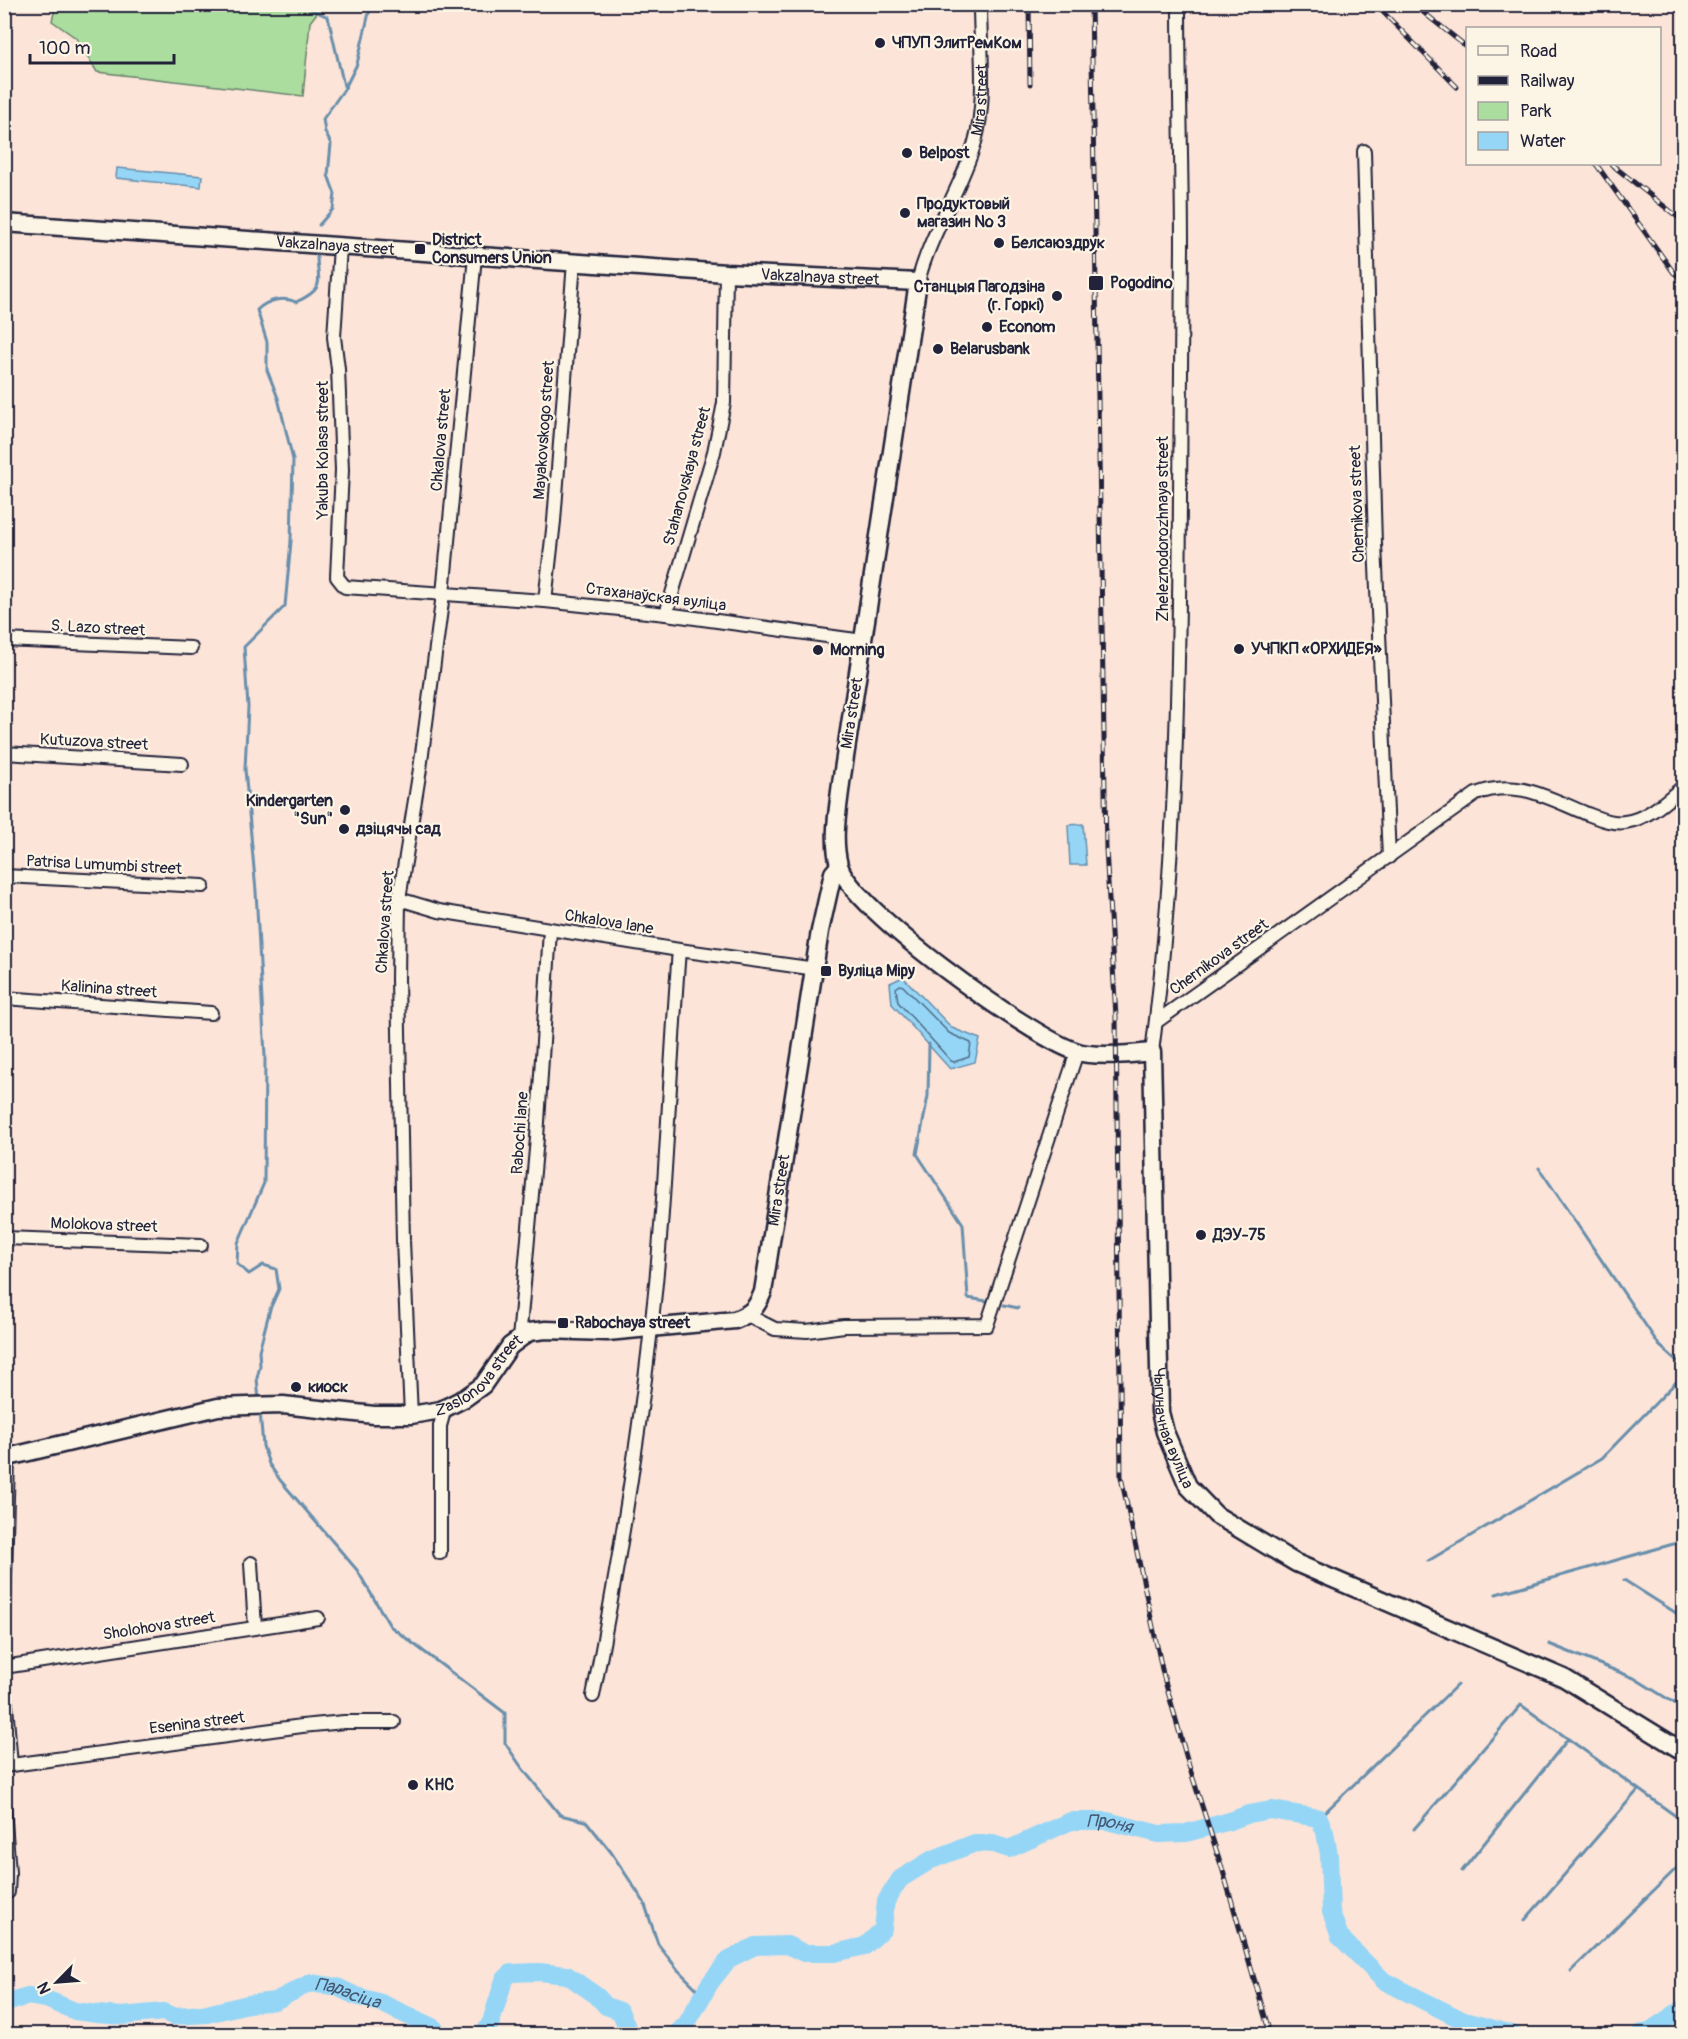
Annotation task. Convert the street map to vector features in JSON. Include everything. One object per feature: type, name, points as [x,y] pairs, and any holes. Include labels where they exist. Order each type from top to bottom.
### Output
[{"type":"street","name":"Mira street","points":[[747,1315],[757,1306],[763,1292],[816,969],[820,931],[833,873],[839,866],[835,833],[904,360],[918,282],[925,260],[976,140],[981,99],[980,4]]},
{"type":"street","name":"Zheleznodorozhnaya street","points":[[1152,1052],[1171,863],[1176,762],[1180,577],[1182,247],[1179,4]]},
{"type":"street","name":"Chernikova street","points":[[1364,151],[1374,532],[1389,857]]},
{"type":"street","name":"Vakzalnaya street","points":[[4,223],[726,273],[918,282]]},
{"type":"street","name":"Yakuba Kolasa street","points":[[340,247],[334,337],[338,369],[342,470],[337,577],[345,587],[443,594]]},
{"type":"street","name":"Chkalova street","points":[[411,1414],[403,1241],[398,979],[399,899],[420,770],[443,594],[475,256]]},
{"type":"street","name":"Mayakovskogo street","points":[[544,601],[554,521],[573,262]]},
{"type":"street","name":"Stahanovskaya street","points":[[666,614],[714,452],[724,403],[726,273]]},
{"type":"street","name":"Стаханаўская вуліца","points":[[443,594],[544,601],[666,614],[863,641]]},
{"type":"street","name":"S. Lazo street","points":[[4,640],[190,648]]},
{"type":"street","name":"Kutuzova street","points":[[4,753],[182,764]]},
{"type":"street","name":"Chernikova street","points":[[1156,1022],[1476,794],[1491,788],[1528,789],[1606,821],[1625,822],[1642,817],[1683,786]]},
{"type":"street","points":[[839,866],[862,899],[879,916],[939,964],[1042,1036],[1077,1052],[1116,1055],[1152,1052]]},
{"type":"street","name":"Patrisa Lumumbi street","points":[[4,876],[202,886]]},
{"type":"street","name":"Chkalova lane","points":[[399,899],[439,911],[550,930],[816,969]]},
{"type":"street","name":"Rabochi lane","points":[[519,1339],[537,1138],[550,930]]},
{"type":"street","points":[[593,1696],[614,1592],[651,1329],[667,1143],[679,950]]},
{"type":"street","name":"Kalinina street","points":[[4,998],[211,1013]]},
{"type":"street","points":[[747,1315],[776,1329],[807,1331],[844,1326],[987,1325],[1077,1052]]},
{"type":"street","name":"Чыгуначная вуліца","points":[[1152,1052],[1160,1412],[1165,1432],[1188,1486],[1216,1515],[1296,1563],[1563,1678],[1683,1752]]},
{"type":"street","name":"Molokova street","points":[[4,1238],[201,1245]]},
{"type":"street","name":"Zaslonova street","points":[[6,1458],[218,1407],[284,1405],[374,1415],[411,1414],[445,1408],[465,1398],[483,1384],[510,1346],[530,1332],[546,1330],[607,1332],[651,1329],[735,1320],[747,1315]]},
{"type":"street","points":[[440,1553],[440,1426],[445,1408]]},
{"type":"street","points":[[4,1616],[6,1458]]},
{"type":"street","points":[[251,1563],[255,1628]]},
{"type":"street","name":"Sholohova street","points":[[4,1667],[318,1618]]},
{"type":"street","points":[[4,1682],[8,1765]]},
{"type":"street","name":"Esenina street","points":[[8,1765],[323,1724],[394,1722]]},
{"type":"street","points":[[4,1808],[9,1873],[8,1892]]},
{"type":"green space","points":[[56,4],[323,5],[310,22],[303,96],[97,72],[76,38],[52,21]]},
{"type":"water","points":[[117,168],[202,176],[201,187],[116,178]]},
{"type":"water","points":[[1083,824],[1086,865],[1070,865],[1068,825]]},
{"type":"water","points":[[903,977],[952,1028],[980,1039],[975,1062],[950,1069],[892,1004],[890,983]]},
{"type":"waterway","points":[[299,4],[328,17],[344,86]]},
{"type":"waterway","points":[[319,225],[333,209],[335,194],[328,175],[331,144],[325,132],[323,119],[345,88],[357,64],[371,4]]},
{"type":"waterway","points":[[259,1401],[257,1378],[260,1366],[259,1351],[270,1309],[279,1289],[276,1269],[263,1265],[249,1274],[237,1264],[238,1243],[264,1183],[265,1056],[256,891],[245,769],[248,707],[244,647],[285,606],[291,541],[293,460],[278,398],[267,370],[267,342],[257,310],[276,300],[286,299],[296,302],[313,292],[318,282],[317,252]]},
{"type":"waterway","points":[[929,1044],[928,1096],[917,1154],[963,1224],[968,1298],[987,1301]]},
{"type":"waterway","points":[[1539,1168],[1659,1345],[1684,1367]]},
{"type":"waterway","points":[[1004,1305],[1018,1308]]},
{"type":"waterway","points":[[1428,1561],[1602,1458],[1684,1374]]},
{"type":"waterway","points":[[260,1411],[263,1446],[269,1464],[357,1570],[390,1626],[505,1713],[505,1743],[522,1768],[560,1815],[586,1821],[611,1852],[644,1902],[658,1944],[678,1970],[703,1995]]},
{"type":"waterway","points":[[1496,1594],[1684,1541]]},
{"type":"waterway","points":[[1624,1580],[1684,1618]]},
{"type":"waterway","points":[[1549,1644],[1634,1678],[1684,1709]]},
{"type":"waterway","points":[[1319,1818],[1457,1685]]},
{"type":"waterway","points":[[1414,1829],[1521,1705],[1684,1822]]},
{"type":"waterway","points":[[1462,1871],[1568,1739]]},
{"type":"waterway","points":[[1525,1920],[1638,1790]]},
{"type":"waterway","name":"Проня","points":[[676,2034],[687,2023],[710,1983],[729,1959],[755,1946],[787,1945],[804,1953],[834,1953],[865,1946],[883,1929],[886,1901],[900,1879],[931,1860],[975,1843],[993,1844],[1009,1849],[1071,1821],[1107,1821],[1159,1834],[1186,1833],[1249,1814],[1271,1810],[1319,1818],[1325,1832],[1329,1855],[1331,1912],[1340,1937],[1384,1981],[1464,2021],[1512,2034]]},
{"type":"waterway","points":[[1571,1971],[1684,1861]]},
{"type":"waterway","name":"Парасіца","points":[[484,2034],[491,2022],[504,1980],[511,1973],[539,1972],[567,1975],[597,1996],[606,2006],[620,2011],[630,2034]]},
{"type":"waterway","name":"Парасіца","points":[[4,2003],[28,1996],[46,1999],[75,2011],[97,2014],[122,2016],[163,2012],[173,2016],[207,2014],[248,2004],[275,2001],[310,1983],[337,1987],[356,1996],[381,2003],[434,2028],[439,2034]]},
{"type":"waterway","name":"Проня","points":[[1640,2034],[1651,2030],[1684,2008]]},
{"type":"railway","points":[[1029,4],[1030,84]]},
{"type":"railway","points":[[1091,4],[1106,849],[1116,1017],[1121,1477],[1163,1674],[1270,2034]]},
{"type":"railway","points":[[1375,4],[1457,87]]},
{"type":"railway","points":[[1413,4],[1466,46]]},
{"type":"railway","points":[[1597,165],[1674,273],[1684,280]]},
{"type":"railway","points":[[1612,165],[1684,222]]},
{"type":"place","name":"ЧПУП ЭлитРемКом","points":[[880,43]]},
{"type":"place","name":"Belpost","points":[[907,153]]},
{"type":"place","name":"Продуктовый магазин № 3","points":[[905,213]]},
{"type":"place","name":"Белсаюздрук","points":[[999,243]]},
{"type":"place","name":"District Consumers Union","points":[[420,249]]},
{"type":"place","name":"Pogodino","points":[[1096,283]]},
{"type":"place","name":"Станцыя Пагодзіна (г. Горкі)","points":[[1057,296]]},
{"type":"place","name":"Econom","points":[[987,327]]},
{"type":"place","name":"Belarusbank","points":[[938,349]]},
{"type":"place","name":"УЧПКП «ОРХИДЕЯ»","points":[[1239,649]]},
{"type":"place","name":"Morning","points":[[818,650]]},
{"type":"place","name":"Kindergarten \"Sun\"","points":[[345,810]]},
{"type":"place","name":"дзіцячы сад","points":[[344,829]]},
{"type":"place","name":"Вуліца Міру","points":[[826,971]]},
{"type":"place","name":"ДЭУ-75","points":[[1201,1235]]},
{"type":"place","name":"Rabochaya street","points":[[563,1323]]},
{"type":"place","name":"киоск","points":[[296,1387]]},
{"type":"place","name":"КНС","points":[[413,1785]]}]
